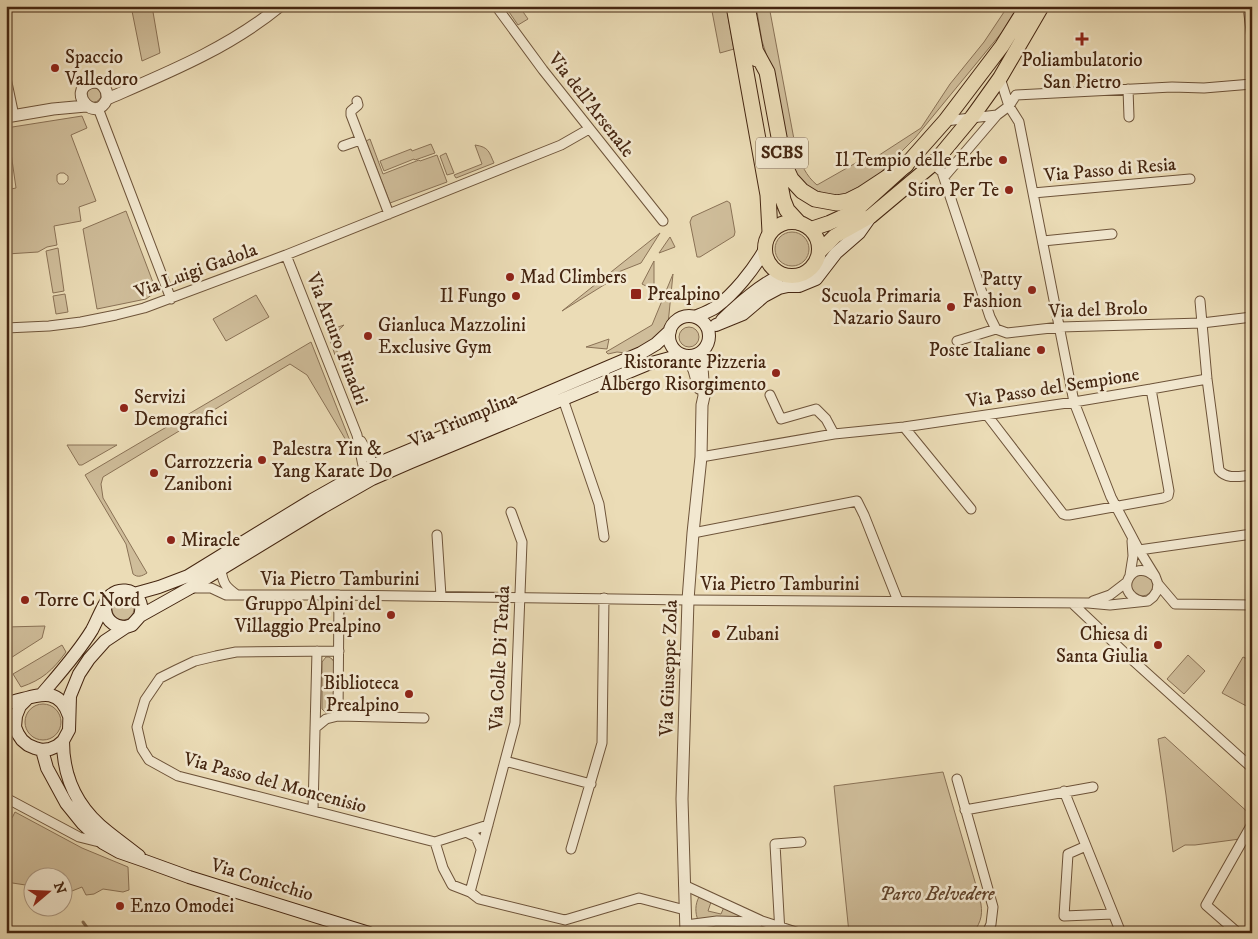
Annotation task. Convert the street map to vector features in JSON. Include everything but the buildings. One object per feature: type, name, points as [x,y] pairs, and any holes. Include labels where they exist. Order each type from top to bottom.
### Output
[{"type":"highway","name":"SCBS","points":[[734,6],[768,195],[770,232]]},
{"type":"highway","name":"SCBS","points":[[747,6],[783,200],[787,210],[804,226]]},
{"type":"highway","name":"SCBS","points":[[755,50],[767,72],[784,164],[791,179],[802,192],[815,199],[837,203],[848,201],[862,194],[906,164]]},
{"type":"main road","points":[[770,232],[778,225],[788,222],[804,226],[829,223],[855,211],[882,188],[945,121],[1002,46],[1027,6]]},
{"type":"main road","points":[[819,252],[835,236],[871,216],[933,164],[972,117],[1000,78],[1042,6]]},
{"type":"main road","points":[[712,328],[743,314],[764,296],[779,288],[799,286],[816,279],[836,253],[859,233],[871,216]]},
{"type":"main road","points":[[764,251],[767,261],[781,275],[792,277],[802,275],[810,270],[816,262],[819,243],[816,235],[804,226]]},
{"type":"main road","name":"Via Triumplina","points":[[42,694],[77,654],[93,628],[107,599],[112,594],[123,590],[134,594],[188,576],[312,500],[369,468],[641,353],[656,344],[670,331],[676,321],[689,316],[695,317],[712,310],[724,300],[744,280],[756,264],[764,251],[770,232]]},
{"type":"main road","points":[[703,351],[708,345],[712,328],[768,281],[781,275]]},
{"type":"main road","points":[[695,317],[712,328]]},
{"type":"main road","points":[[670,331],[671,345],[675,351],[684,356]]},
{"type":"main road","name":"Via Triumplina","points":[[63,741],[69,730],[70,696],[89,659],[105,641],[132,625],[140,616],[221,570],[372,479],[563,398],[652,363],[684,356],[693,356],[703,351]]},
{"type":"main road","points":[[134,594],[139,598],[141,604],[140,616]]},
{"type":"main road","points":[[105,605],[106,616],[110,621],[114,625],[126,627]]},
{"type":"main road","points":[[6,703],[34,695],[52,695],[61,700],[67,708],[70,718]]},
{"type":"main road","points":[[28,698],[20,706],[11,725],[22,740],[28,745],[42,750],[50,749],[63,741]]},
{"type":"main road","name":"Via Conicchio","points":[[63,741],[64,765],[75,796],[92,818],[107,832],[145,861]]},
{"type":"main road","name":"Via Conicchio","points":[[42,750],[47,768],[66,803],[83,824],[103,843],[119,852],[189,878],[369,933]]},
{"type":"street","points":[[6,78],[10,117],[52,109],[102,106],[107,99],[200,58],[234,38],[280,6]]},
{"type":"street","name":"Via dell'Arsenale","points":[[496,6],[588,129],[663,221]]},
{"type":"street","points":[[1248,6],[1252,39]]},
{"type":"street","points":[[1000,78],[1009,106],[1019,122],[1074,402],[1111,497],[1129,531],[1138,550],[1156,580],[1157,591],[1148,601],[1134,600],[1129,595],[1127,588],[1133,556],[1133,545],[1129,531]]},
{"type":"street","points":[[52,109],[81,93],[82,89],[88,84],[96,82],[103,86],[107,92],[107,99]]},
{"type":"street","points":[[944,178],[997,115],[1009,106],[1016,95],[1172,86],[1204,88],[1252,84]]},
{"type":"street","points":[[103,86],[138,85]]},
{"type":"street","points":[[1128,89],[1129,117]]},
{"type":"street","points":[[81,93],[83,102],[92,107],[171,299]]},
{"type":"street","points":[[359,103],[351,112],[389,214]]},
{"type":"street","points":[[945,121],[997,115]]},
{"type":"street","name":"Via Luigi Gadola","points":[[6,328],[50,326],[81,322],[135,311],[171,299],[561,145],[588,129]]},
{"type":"street","points":[[343,146],[360,140]]},
{"type":"street","points":[[933,164],[942,172],[990,317],[996,329]]},
{"type":"street","name":"Via Passo di Resia","points":[[1033,193],[1190,179]]},
{"type":"street","points":[[1043,241],[1112,234]]},
{"type":"street","name":"Via Arturo Finadri","points":[[286,255],[369,468]]},
{"type":"street","points":[[1200,301],[1207,379],[1219,470],[1223,475],[1230,477],[1252,475]]},
{"type":"street","name":"Via del Brolo","points":[[957,341],[996,329],[1007,333],[1060,327],[1202,323],[1252,317]]},
{"type":"street","name":"Via Giuseppe Zola","points":[[686,929],[682,799],[688,600],[701,457],[702,405],[704,396],[703,351]]},
{"type":"street","name":"Via Giuseppe Zola","points":[[684,356],[696,376],[702,405]]},
{"type":"street","name":"Via Passo del Sempione","points":[[701,457],[834,434],[904,427],[1074,402],[1207,379]]},
{"type":"street","points":[[987,415],[1066,516],[1168,496],[1169,491],[1152,389]]},
{"type":"street","points":[[770,395],[781,419],[816,408],[826,419],[834,434]]},
{"type":"street","points":[[563,398],[599,504],[604,537]]},
{"type":"street","points":[[904,427],[971,509]]},
{"type":"street","points":[[693,533],[857,501],[898,601]]},
{"type":"street","name":"Via Colle Di Tenda","points":[[470,892],[515,723],[522,542],[511,512]]},
{"type":"street","points":[[1138,550],[1252,534]]},
{"type":"street","name":"Via Pietro Tamburini","points":[[438,535],[441,596]]},
{"type":"street","name":"Via Pietro Tamburini","points":[[221,570],[222,580],[228,588],[238,595]]},
{"type":"street","points":[[1129,578],[1140,570],[1150,572],[1175,604],[1252,605]]},
{"type":"street","name":"Via Pietro Tamburini","points":[[1088,603],[1110,595],[1129,578]]},
{"type":"street","name":"Via Pietro Tamburini","points":[[190,588],[211,588],[226,595],[1088,603],[1110,605],[1141,602]]},
{"type":"street","points":[[338,716],[340,595]]},
{"type":"street","points":[[571,848],[602,743],[604,598]]},
{"type":"street","points":[[1072,603],[1252,768]]},
{"type":"street","points":[[313,810],[317,651]]},
{"type":"street","name":"Via Passo del Moncenisio","points":[[339,651],[236,652],[189,664],[160,678],[144,700],[137,727],[142,749],[149,760],[178,776],[436,842]]},
{"type":"street","points":[[315,728],[326,719],[338,716],[424,718]]},
{"type":"street","points":[[505,761],[591,784]]},
{"type":"street","points":[[956,779],[993,907],[991,924],[987,933]]},
{"type":"street","points":[[965,810],[1093,787]]},
{"type":"street","points":[[1064,791],[1121,933]]},
{"type":"street","points":[[6,798],[79,837],[103,843]]},
{"type":"street","points":[[488,825],[436,842],[443,868],[452,885],[470,892],[479,899],[565,920],[639,898],[685,910]]},
{"type":"street","points":[[1238,933],[1206,904],[1251,828]]},
{"type":"street","points":[[466,832],[476,837],[482,849]]},
{"type":"street","points":[[779,930],[775,844],[801,842]]},
{"type":"street","points":[[1086,846],[1068,854],[1064,916],[1113,914]]},
{"type":"street","points":[[684,885],[779,930],[799,933]]},
{"type":"street","points":[[686,929],[717,922],[762,921]]},
{"type":"green space","points":[[131,6],[152,6],[160,53],[142,61]]},
{"type":"green space","points":[[505,6],[519,6],[528,19],[518,25]]},
{"type":"green space","points":[[711,6],[726,6],[734,49],[720,53]]},
{"type":"green space","points":[[756,6],[769,6],[796,150],[804,169],[817,185],[861,160],[870,161],[921,128],[950,84],[984,42],[1008,6],[1018,6],[1003,31],[915,138],[877,176],[867,183],[845,194],[832,195],[819,191],[817,194],[798,178],[788,161],[771,69],[762,41]]},
{"type":"green space","points":[[91,88],[97,88],[101,95],[97,102],[91,102],[87,98],[87,92]]},
{"type":"green space","points":[[82,116],[87,128],[71,135],[96,201],[79,207],[81,221],[54,226],[57,245],[47,247],[38,252],[7,254],[8,272],[6,272],[6,190],[16,188],[10,146],[6,146],[6,128]],"holes":[[[64,173],[68,176],[68,180],[64,184],[59,184],[57,175]]]},
{"type":"green space","points":[[370,139],[383,174],[437,155],[447,182],[390,203],[366,141]]},
{"type":"green space","points":[[431,144],[435,153],[384,171],[380,161],[411,149],[412,151]]},
{"type":"green space","points":[[475,145],[486,149],[494,163],[456,178],[454,175],[482,164]]},
{"type":"green space","points":[[446,153],[454,173],[447,175],[440,156]]},
{"type":"green space","points":[[727,201],[730,203],[734,236],[697,257],[690,222],[692,217]]},
{"type":"green space","points":[[126,211],[155,290],[146,299],[97,309],[83,229]]},
{"type":"green space","points":[[792,232],[804,237],[809,249],[804,261],[792,266],[780,261],[775,249],[780,237]]},
{"type":"green space","points":[[660,233],[641,263],[604,278]]},
{"type":"green space","points":[[670,237],[675,247],[659,253]]},
{"type":"green space","points":[[58,248],[64,291],[53,293],[46,251]]},
{"type":"green space","points":[[654,261],[654,290],[642,284]]},
{"type":"green space","points":[[673,274],[668,324],[662,333],[650,342],[626,353],[608,354],[606,352],[652,325]]},
{"type":"green space","points":[[603,278],[612,280],[562,311]]},
{"type":"green space","points":[[65,294],[68,312],[56,314],[53,296]]},
{"type":"green space","points":[[256,295],[269,317],[226,341],[213,319]]},
{"type":"green space","points":[[344,325],[335,338],[338,354],[335,355],[327,331]]},
{"type":"green space","points":[[689,327],[696,330],[699,337],[696,344],[689,347],[682,344],[679,337],[682,330]]},
{"type":"green space","points":[[609,339],[607,349],[586,347]]},
{"type":"green space","points":[[311,342],[352,446],[350,447],[307,375],[290,364],[103,477],[101,484],[103,498],[147,573],[140,576],[133,574],[126,544],[85,475]]},
{"type":"green space","points":[[67,445],[117,445],[79,465]]},
{"type":"green space","points":[[1142,574],[1152,581],[1153,585],[1146,595],[1142,596],[1132,589],[1131,585],[1138,575]]},
{"type":"green space","points":[[119,598],[127,598],[134,605],[134,613],[127,620],[119,620],[112,613],[112,605]]},
{"type":"green space","points":[[45,626],[42,638],[6,661],[6,627]]},
{"type":"green space","points":[[62,645],[66,652],[52,669],[41,678],[21,687],[13,674]]},
{"type":"green space","points":[[1188,655],[1205,671],[1184,694],[1167,679]]},
{"type":"green space","points":[[326,657],[329,657],[334,662],[334,708],[329,713],[322,709],[322,662]]},
{"type":"green space","points":[[1243,657],[1252,661],[1252,709],[1222,693]]},
{"type":"green space","points":[[43,704],[50,705],[56,709],[60,715],[60,729],[56,735],[50,739],[43,740],[36,739],[30,735],[26,729],[25,722],[26,715],[30,709],[36,705]]},
{"type":"green space","points":[[1165,737],[1252,816],[1240,839],[1185,845],[1173,852],[1158,739]]},
{"type":"green space","name":"Parco Belvedere","points":[[943,772],[980,899],[981,917],[976,929],[973,933],[849,933],[834,786]]},
{"type":"green space","points":[[15,812],[82,848],[128,867],[129,890],[123,892],[103,889],[94,894],[86,895],[82,887],[72,891],[72,866],[22,866],[22,884],[6,882],[6,819],[12,818]]},
{"type":"green space","points":[[699,897],[711,902],[708,911],[721,914],[724,907],[747,919],[698,920],[696,909]]},
{"type":"waterway","points":[[83,922],[91,933]]},
{"type":"place","name":"Poliambulatorio San Pietro","points":[[1082,39]]},
{"type":"place","name":"Spaccio Valledoro","points":[[55,68]]},
{"type":"place","name":"Il Tempio delle Erbe","points":[[1003,160]]},
{"type":"place","name":"Stiro Per Te","points":[[1009,190]]},
{"type":"place","name":"Mad Climbers","points":[[510,277]]},
{"type":"place","name":"Patty Fashion","points":[[1032,290]]},
{"type":"place","name":"Prealpino","points":[[636,294]]},
{"type":"place","name":"Il Fungo","points":[[516,296]]},
{"type":"place","name":"Scuola Primaria Nazario Sauro","points":[[951,307]]},
{"type":"place","name":"Gianluca Mazzolini Exclusive Gym","points":[[368,336]]},
{"type":"place","name":"Poste Italiane","points":[[1041,350]]},
{"type":"place","name":"Ristorante Pizzeria Albergo Risorgimento","points":[[776,373]]},
{"type":"place","name":"Servizi Demografici","points":[[124,408]]},
{"type":"place","name":"Palestra Yin & Yang Karate Do","points":[[262,460]]},
{"type":"place","name":"Carrozzeria Zaniboni","points":[[154,473]]},
{"type":"place","name":"Miracle","points":[[171,540]]},
{"type":"place","name":"Torre C Nord","points":[[25,600]]},
{"type":"place","name":"Gruppo Alpini del Villaggio Prealpino","points":[[391,615]]},
{"type":"place","name":"Zubani","points":[[716,634]]},
{"type":"place","name":"Chiesa di Santa Giulia","points":[[1158,645]]},
{"type":"place","name":"Biblioteca Prealpino","points":[[409,694]]},
{"type":"place","name":"Enzo Omodei","points":[[120,906]]}]
